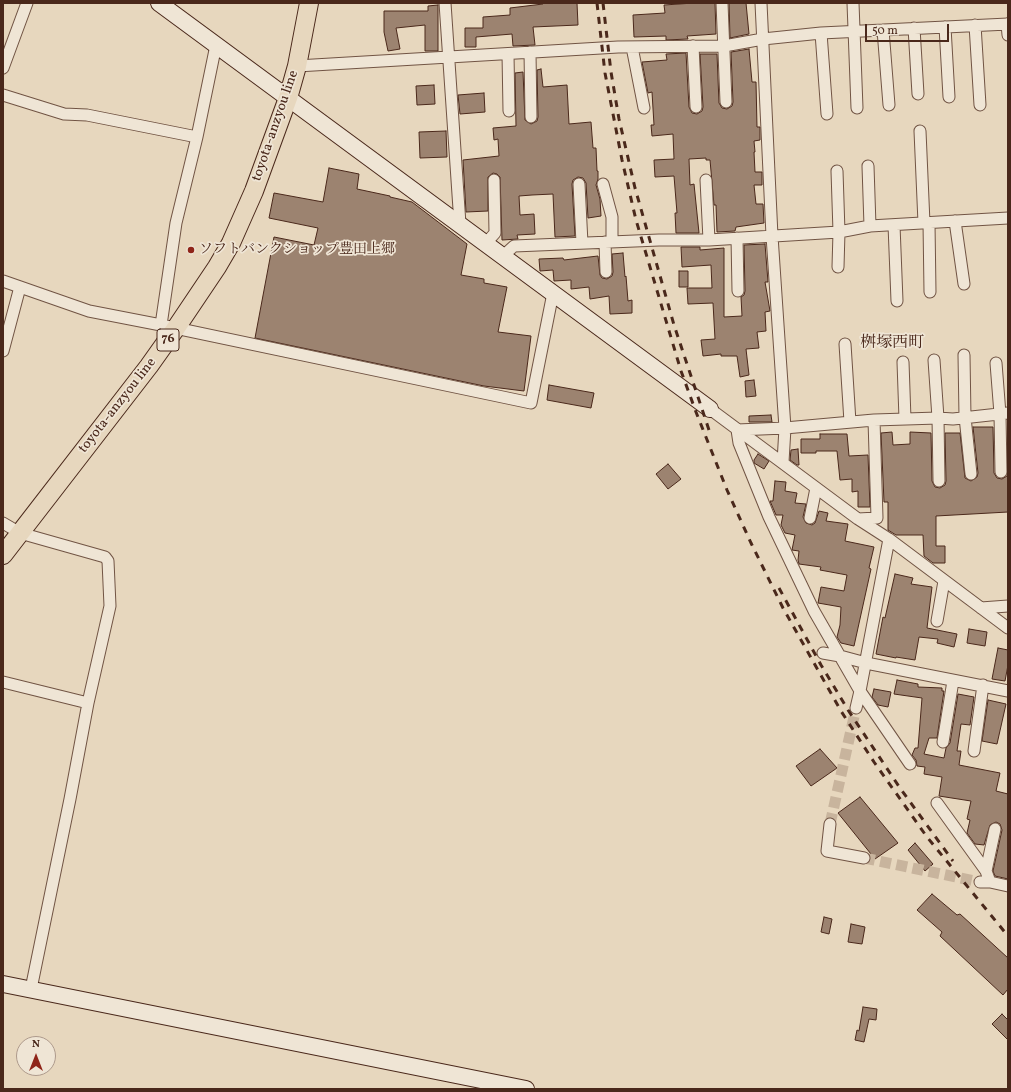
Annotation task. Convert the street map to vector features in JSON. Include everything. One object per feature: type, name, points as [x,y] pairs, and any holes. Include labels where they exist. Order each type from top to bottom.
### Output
[{"type":"main road","name":"toyota-anzyou line","points":[[3,555],[149,366],[169,327],[217,267],[231,243],[254,191],[288,98],[309,3]]},
{"type":"street","points":[[3,68],[27,3]]},
{"type":"street","points":[[159,3],[486,243],[737,430],[783,462],[858,519],[889,539],[1008,628]]},
{"type":"street","points":[[446,3],[460,224]]},
{"type":"street","points":[[722,3],[726,102]]},
{"type":"street","points":[[761,3],[772,236],[771,285],[785,428],[783,462]]},
{"type":"street","points":[[853,3],[857,108]]},
{"type":"street","points":[[296,66],[449,56],[632,47],[724,46],[763,39],[821,33],[975,25],[1008,27]]},
{"type":"street","points":[[975,25],[980,105]]},
{"type":"street","points":[[945,27],[949,97]]},
{"type":"street","points":[[914,28],[918,94]]},
{"type":"street","points":[[883,30],[889,105]]},
{"type":"street","points":[[821,33],[827,114]]},
{"type":"street","points":[[169,327],[176,223],[197,137],[216,45]]},
{"type":"street","points":[[693,46],[696,107]]},
{"type":"street","points":[[632,47],[644,108]]},
{"type":"street","points":[[530,52],[532,117]]},
{"type":"street","points":[[508,54],[510,111]]},
{"type":"street","points":[[3,95],[64,114],[87,114],[197,137]]},
{"type":"street","points":[[920,131],[927,223],[930,292]]},
{"type":"street","points":[[868,166],[870,226]]},
{"type":"street","points":[[837,171],[839,232],[838,267]]},
{"type":"street","points":[[486,243],[496,233],[494,180]]},
{"type":"street","points":[[706,180],[709,240]]},
{"type":"street","points":[[579,184],[582,243]]},
{"type":"street","points":[[603,184],[612,217],[608,242],[606,272]]},
{"type":"street","points":[[503,256],[514,246],[659,240],[709,240],[839,232],[870,226],[1008,218]]},
{"type":"street","points":[[955,221],[964,284]]},
{"type":"street","points":[[894,225],[897,301]]},
{"type":"street","points":[[737,238],[738,291]]},
{"type":"street","points":[[3,281],[89,311],[531,403],[553,293]]},
{"type":"street","points":[[3,351],[20,287]]},
{"type":"street","points":[[845,344],[850,422]]},
{"type":"street","points":[[964,355],[965,417],[971,474]]},
{"type":"street","points":[[934,360],[938,418],[939,481]]},
{"type":"street","points":[[903,362],[905,419]]},
{"type":"street","points":[[996,363],[1004,414],[1001,472]]},
{"type":"street","points":[[737,430],[785,428],[874,420],[953,419],[1004,414]]},
{"type":"street","points":[[858,519],[877,518],[874,420]]},
{"type":"street","points":[[737,430],[739,444],[769,517],[814,611],[860,691],[910,764]]},
{"type":"street","points":[[810,518],[816,488]]},
{"type":"street","points":[[3,523],[20,533],[105,557],[108,561],[110,606],[88,703],[31,989]]},
{"type":"street","points":[[856,708],[889,539]]},
{"type":"street","points":[[937,621],[944,581]]},
{"type":"street","points":[[981,608],[1008,606]]},
{"type":"street","points":[[823,653],[953,681],[1008,691]]},
{"type":"street","points":[[943,742],[953,681]]},
{"type":"street","points":[[3,682],[88,703]]},
{"type":"street","points":[[974,751],[983,686]]},
{"type":"street","points":[[937,802],[986,871]]},
{"type":"street","points":[[830,824],[827,851],[864,858]]},
{"type":"street","points":[[995,829],[985,882],[1008,886]]},
{"type":"street","points":[[3,984],[526,1089]]},
{"type":"building","points":[[542,3],[577,3],[578,25],[533,27],[535,45],[513,46],[512,34],[476,37],[476,47],[465,47],[465,28],[483,28],[483,17],[510,15],[510,8],[543,4]]},
{"type":"building","points":[[715,3],[716,34],[687,36],[688,39],[666,40],[666,36],[634,37],[633,15],[665,13],[664,5]]},
{"type":"building","points":[[729,3],[746,3],[749,34],[730,38]]},
{"type":"building","points":[[438,5],[438,51],[425,51],[425,25],[396,28],[400,49],[388,51],[384,32],[384,11],[428,11],[428,6]]},
{"type":"building","points":[[749,49],[752,82],[756,82],[757,127],[760,127],[760,140],[754,141],[755,172],[762,172],[762,185],[754,185],[756,204],[763,204],[764,223],[736,227],[735,231],[717,232],[716,205],[714,205],[710,160],[706,160],[706,158],[689,159],[690,185],[694,184],[699,233],[676,233],[675,213],[677,213],[674,176],[655,177],[654,160],[674,159],[673,134],[652,136],[651,125],[654,125],[652,92],[648,93],[642,62],[667,60],[666,54],[686,53],[689,107],[692,113],[697,114],[702,111],[703,107],[700,54],[717,54],[719,103],[722,108],[727,109],[732,106],[733,102],[731,52]]},
{"type":"building","points":[[541,69],[543,87],[567,85],[569,124],[591,122],[593,148],[596,148],[598,179],[596,185],[600,199],[601,216],[588,218],[586,183],[583,178],[578,177],[573,180],[572,184],[575,236],[555,237],[553,194],[532,195],[519,196],[520,215],[534,214],[535,234],[517,235],[518,239],[502,240],[500,177],[493,173],[488,177],[488,211],[466,212],[463,160],[499,156],[498,139],[494,140],[493,128],[516,126],[515,73],[523,72],[525,120],[531,124],[537,121],[537,70]]},
{"type":"building","points":[[434,85],[435,104],[417,105],[416,86]]},
{"type":"building","points":[[484,93],[485,112],[460,114],[458,95]]},
{"type":"building","points":[[446,131],[447,157],[420,158],[419,132]]},
{"type":"building","points":[[329,168],[359,174],[357,189],[412,202],[467,244],[461,275],[484,279],[484,283],[507,287],[498,332],[531,336],[524,391],[484,386],[255,338],[274,237],[314,245],[318,228],[269,218],[274,193],[323,202]]},
{"type":"building","points":[[765,244],[768,282],[765,282],[770,311],[765,312],[766,331],[757,332],[759,348],[746,349],[749,375],[740,377],[737,356],[721,356],[721,354],[703,356],[701,340],[715,339],[713,303],[688,304],[687,288],[712,288],[711,265],[682,267],[681,247],[700,247],[700,250],[724,248],[724,317],[742,316],[741,297],[744,295],[745,291],[744,245]]},
{"type":"building","points":[[623,253],[628,301],[632,300],[632,313],[610,314],[609,296],[590,299],[589,287],[571,289],[571,280],[554,281],[553,270],[540,271],[539,259],[563,258],[564,260],[598,256],[600,275],[602,278],[607,279],[612,276],[613,272],[612,254]]},
{"type":"building","points":[[679,271],[688,271],[688,287],[679,287]]},
{"type":"building","points":[[754,380],[756,396],[746,397],[745,381]]},
{"type":"building","points":[[549,385],[594,393],[591,408],[547,400]]},
{"type":"building","points":[[771,415],[772,422],[749,422],[749,416]]},
{"type":"building","points":[[973,427],[993,427],[994,473],[997,478],[1002,479],[1007,476],[1008,472],[1008,512],[936,516],[936,546],[945,546],[945,563],[933,563],[924,556],[923,535],[896,535],[888,530],[888,502],[884,502],[881,433],[892,432],[893,445],[910,444],[910,432],[931,433],[932,481],[935,487],[940,488],[945,485],[946,481],[945,433],[960,433],[965,478],[971,481],[977,477],[978,473]]},
{"type":"building","points":[[820,434],[847,434],[849,456],[868,455],[870,507],[858,507],[858,491],[852,492],[852,479],[840,480],[837,451],[801,453],[801,439],[820,439]]},
{"type":"building","points":[[798,449],[799,465],[797,465],[790,460],[791,450]]},
{"type":"building","points":[[758,454],[769,461],[764,469],[754,463],[754,460]]},
{"type":"building","points":[[668,464],[681,479],[668,489],[656,474]]},
{"type":"building","points":[[775,481],[786,482],[785,491],[797,493],[795,503],[806,504],[803,517],[806,523],[812,525],[815,523],[819,511],[828,513],[826,521],[848,524],[845,541],[874,547],[869,568],[871,569],[854,646],[841,643],[837,637],[840,625],[841,607],[818,603],[821,587],[844,591],[847,575],[820,570],[821,567],[799,564],[799,551],[792,550],[795,535],[785,533],[781,525],[783,515],[776,515],[770,501],[773,501]]},
{"type":"building","points":[[895,574],[913,578],[911,584],[932,587],[927,628],[957,634],[954,647],[937,643],[938,639],[919,637],[915,660],[876,654],[883,617],[885,618]]},
{"type":"building","points":[[969,629],[987,632],[985,646],[967,643]]},
{"type":"building","points":[[998,648],[1008,650],[1008,665],[1005,681],[992,679]]},
{"type":"building","points":[[897,680],[918,684],[918,687],[942,688],[942,691],[944,691],[937,738],[929,738],[924,754],[944,758],[946,748],[950,743],[958,694],[974,697],[970,725],[961,724],[957,751],[961,751],[959,765],[1000,773],[996,791],[1008,794],[1008,879],[995,876],[993,871],[1002,830],[1000,824],[996,822],[990,825],[984,845],[975,844],[967,833],[970,820],[967,819],[971,801],[939,796],[942,777],[924,774],[925,767],[917,766],[916,760],[912,755],[915,748],[918,748],[922,698],[894,694]]},
{"type":"building","points":[[874,689],[891,692],[888,707],[878,705],[872,697]]},
{"type":"building","points":[[988,700],[1006,704],[997,744],[982,741]]},
{"type":"building","points":[[820,749],[837,768],[811,786],[796,766]]},
{"type":"building","points":[[860,797],[898,843],[875,859],[838,813]]},
{"type":"building","points":[[915,843],[933,864],[925,871],[908,850]]},
{"type":"building","points":[[932,894],[957,915],[960,914],[1008,958],[1008,989],[1003,995],[940,936],[942,932],[917,910]]},
{"type":"building","points":[[824,917],[832,919],[829,934],[821,932]]},
{"type":"building","points":[[851,924],[865,927],[862,944],[848,942]]},
{"type":"building","points":[[863,1007],[877,1009],[876,1020],[869,1019],[864,1042],[855,1040],[857,1030],[859,1031]]},
{"type":"building","points":[[1002,1014],[1008,1020],[1008,1040],[992,1024]]},
{"type":"tunnel","points":[[830,824],[856,708]]},
{"type":"tunnel","points":[[864,858],[980,882]]},
{"type":"railway","points":[[597,3],[605,73],[622,160],[636,220],[681,371],[727,490],[783,608],[841,711],[874,762],[927,837],[1008,936]]},
{"type":"railway","points":[[603,3],[611,72],[619,119],[635,188],[674,325],[710,433]]},
{"type":"railway","points":[[779,588],[821,665],[848,710],[900,788],[953,861]]},
{"type":"place","name":"ソフトバンクショップ豊田上郷","points":[[191,250]]},
{"type":"district","name":"桝塚西町","points":[[892,344]]}]
